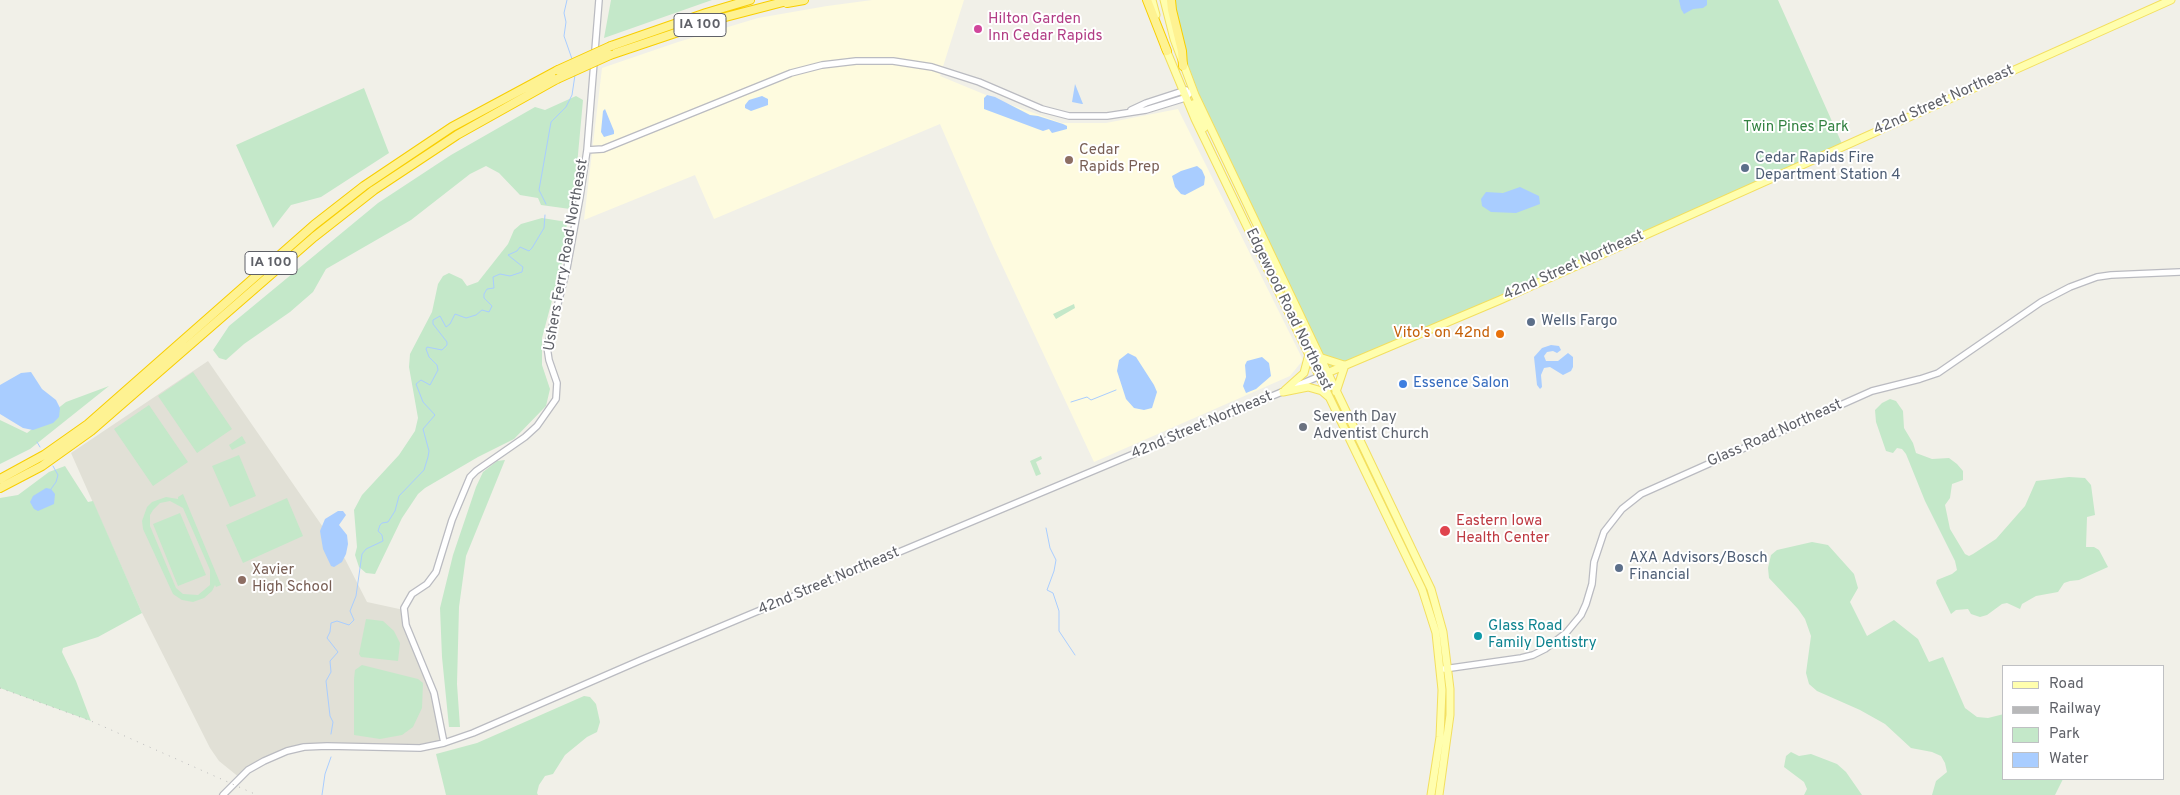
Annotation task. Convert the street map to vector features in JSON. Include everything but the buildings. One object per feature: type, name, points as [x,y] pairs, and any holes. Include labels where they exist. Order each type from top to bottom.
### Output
[{"type":"highway","name":"IA 100","points":[[0,479],[44,454],[88,424],[314,225],[364,186],[452,127],[558,70],[611,46],[750,0]]},
{"type":"highway","name":"IA 100","points":[[0,488],[42,466],[91,431],[314,237],[374,190],[457,135],[557,79],[610,55],[721,18],[791,0]]},
{"type":"highway","points":[[762,7],[804,0]]},
{"type":"highway","points":[[1147,0],[1167,52]]},
{"type":"highway","points":[[1171,0],[1182,51],[1183,66]]},
{"type":"main road","name":"Edgewood Road Northeast","points":[[1152,0],[1167,52],[1309,354],[1336,392],[1384,488],[1431,589],[1443,632],[1450,715],[1439,795]]},
{"type":"main road","name":"Edgewood Road Northeast","points":[[1164,0],[1183,66],[1187,93],[1234,178],[1319,357],[1332,400],[1422,589],[1445,668],[1442,714],[1431,795]]},
{"type":"main road","name":"42nd Street Northeast","points":[[1323,375],[1500,300],[2171,0]]},
{"type":"main road","points":[[1283,392],[1304,373],[1309,354]]},
{"type":"main road","points":[[1319,357],[1345,366],[1336,392]]},
{"type":"main road","points":[[1283,392],[1308,387],[1322,391],[1332,400]]},
{"type":"main road","points":[[1435,768],[1440,787]]},
{"type":"street","name":"Ushers Ferry Road Northeast","points":[[444,743],[434,693],[406,625],[404,608],[412,594],[427,584],[436,572],[452,520],[470,477],[525,437],[537,426],[556,400],[557,383],[549,360],[547,347],[567,268],[586,150],[599,0]]},
{"type":"street","points":[[586,150],[603,150],[791,73],[816,66],[856,61],[893,61],[932,67],[979,82],[1042,108],[1069,116],[1101,116],[1146,110],[1187,93]]},
{"type":"street","name":"Glass Road Northeast","points":[[1445,668],[1533,655],[1545,649],[1566,633],[1581,615],[1586,604],[1592,584],[1594,562],[1604,532],[1622,509],[1641,494],[1872,390],[1938,373],[2041,302],[2070,287],[2097,277],[2111,275],[2180,272]]},
{"type":"street","name":"42nd Street Northeast","points":[[223,795],[248,770],[287,751],[304,747],[410,748],[444,743],[512,717],[649,657],[1323,375]]},
{"type":"street","points":[[230,795],[231,788]]},
{"type":"shaded area","points":[[872,0],[964,0],[940,76],[1003,102],[1062,123],[1106,123],[1178,109],[1303,360],[1290,376],[1094,462],[993,246],[940,124],[714,219],[695,175],[584,220],[602,68],[678,42],[758,18]]},
{"type":"shaded area","name":"Xavier High School","points":[[208,361],[345,559],[367,602],[404,610],[405,620],[430,682],[444,743],[432,746],[327,746],[287,751],[240,778],[219,761],[210,748],[142,613],[71,453]]},
{"type":"green space","points":[[611,0],[712,0],[604,38]]},
{"type":"green space","name":"Twin Pines Park","points":[[1171,0],[1778,0],[1843,146],[1326,373],[1183,66]]},
{"type":"green space","points":[[364,88],[389,153],[321,197],[291,205],[273,228],[236,145]]},
{"type":"green space","points":[[576,96],[583,100],[575,187],[570,209],[541,205],[538,198],[520,195],[499,173],[486,166],[470,174],[411,220],[326,269],[313,292],[290,312],[244,344],[226,360],[219,358],[213,350],[229,326],[378,203],[451,155],[535,107],[545,110]]},
{"type":"green space","points":[[542,218],[567,222],[563,259],[542,338],[542,365],[550,389],[546,406],[514,439],[478,457],[418,494],[402,518],[375,574],[366,573],[359,567],[355,555],[357,547],[354,510],[362,495],[399,455],[415,431],[418,418],[409,367],[410,354],[432,312],[438,284],[443,276],[449,273],[462,279],[467,286],[478,282],[508,244],[514,230],[521,224]]},
{"type":"green space","points":[[1074,304],[1075,308],[1056,319],[1053,314]]},
{"type":"green space","points":[[193,372],[232,429],[197,453],[158,396]]},
{"type":"green space","points":[[109,386],[30,449],[0,464],[0,420],[27,433],[66,402]]},
{"type":"green space","points":[[1890,399],[1896,401],[1903,411],[1904,428],[1913,443],[1916,453],[1932,459],[1949,458],[1963,471],[1963,480],[1952,484],[1950,498],[1945,505],[1950,529],[1965,554],[1969,556],[1996,539],[2025,506],[2036,481],[2069,477],[2085,478],[2091,485],[2095,515],[2087,517],[2086,547],[2094,547],[2099,550],[2108,567],[2079,580],[2064,583],[2058,592],[2036,596],[2022,604],[2020,609],[2007,603],[1980,617],[1971,614],[1968,609],[1956,610],[1951,614],[1936,583],[1937,580],[1957,570],[1955,561],[1925,501],[1906,454],[1902,449],[1897,448],[1893,453],[1886,451],[1876,422],[1875,410],[1882,403]]},
{"type":"green space","points":[[149,405],[188,462],[153,486],[114,429]]},
{"type":"green space","points":[[242,436],[246,443],[232,450],[229,445]]},
{"type":"green space","points":[[239,455],[256,496],[230,507],[212,466]]},
{"type":"green space","points":[[1041,456],[1042,459],[1036,462],[1041,474],[1036,476],[1030,461]]},
{"type":"green space","points":[[505,460],[466,556],[459,607],[457,684],[460,727],[449,727],[442,657],[440,608],[453,555],[476,487],[483,472],[497,461]]},
{"type":"green space","points":[[65,466],[88,502],[93,501],[142,613],[98,637],[63,648],[62,652],[76,681],[91,721],[0,688],[0,498],[18,495],[49,472]]},
{"type":"green space","points":[[183,494],[221,585],[216,587],[215,585],[212,591],[204,598],[193,602],[182,600],[173,594],[143,529],[142,521],[147,507],[152,502],[166,497],[178,499]],"holes":[[[170,501],[183,508],[210,570],[210,585],[198,595],[183,594],[176,588],[150,526],[150,515],[160,503]]]},
{"type":"green space","points":[[287,498],[303,536],[243,563],[226,525]]},
{"type":"green space","points":[[180,513],[206,575],[178,586],[153,524]]},
{"type":"green space","points":[[1812,542],[1828,545],[1854,574],[1858,588],[1850,602],[1867,636],[1894,620],[1918,639],[1929,662],[1943,657],[1965,708],[1977,717],[1988,718],[2002,714],[2002,780],[2062,780],[2055,795],[1932,795],[1936,781],[1947,772],[1941,756],[1932,752],[1911,748],[1885,724],[1860,710],[1817,691],[1809,684],[1806,673],[1811,636],[1805,619],[1769,578],[1768,568],[1771,555],[1777,550]]},
{"type":"green space","points":[[366,619],[383,621],[394,631],[400,643],[398,661],[361,657],[359,654]]},
{"type":"green space","points":[[362,665],[418,679],[423,683],[422,708],[413,727],[402,735],[380,739],[354,735],[355,670]]},
{"type":"green space","points":[[584,696],[590,697],[596,704],[600,722],[597,732],[587,737],[565,755],[553,774],[545,776],[539,785],[538,795],[446,795],[436,754],[477,743]]},
{"type":"green space","points":[[1791,752],[1799,756],[1811,754],[1837,764],[1846,772],[1862,795],[1804,795],[1807,789],[1804,782],[1784,767],[1786,756]]},
{"type":"water","points":[[1679,0],[1707,0],[1707,5],[1684,14]]},
{"type":"water","points":[[1075,84],[1083,104],[1072,102]]},
{"type":"water","points":[[987,95],[995,97],[1030,115],[1063,124],[1067,126],[1067,129],[1052,133],[1049,129],[1043,131],[984,109],[984,98]]},
{"type":"water","points":[[762,96],[768,99],[768,105],[751,111],[745,108],[749,100]]},
{"type":"water","points":[[605,109],[614,134],[604,137],[601,132],[603,111]]},
{"type":"water","points":[[1197,166],[1202,170],[1205,177],[1204,185],[1185,195],[1181,194],[1175,187],[1172,176]]},
{"type":"water","points":[[1520,187],[1539,196],[1540,204],[1516,213],[1491,212],[1482,206],[1481,199],[1486,192],[1503,193]]},
{"type":"water","points":[[1551,345],[1559,346],[1561,350],[1557,353],[1553,351],[1547,352],[1544,356],[1546,361],[1558,361],[1568,353],[1573,357],[1573,367],[1571,371],[1563,375],[1550,367],[1544,368],[1541,375],[1542,387],[1540,389],[1537,385],[1534,357],[1542,348]]},
{"type":"water","points":[[1128,353],[1136,357],[1154,385],[1157,392],[1152,408],[1144,410],[1134,408],[1126,399],[1117,371],[1119,360]]},
{"type":"water","points":[[1262,357],[1269,363],[1271,376],[1256,389],[1246,393],[1243,386],[1246,377],[1245,365],[1247,361]]},
{"type":"water","points":[[31,372],[42,389],[56,400],[60,408],[59,417],[53,423],[33,430],[23,428],[0,414],[0,385],[21,373]]},
{"type":"water","points":[[46,488],[51,489],[55,494],[54,504],[38,511],[34,509],[30,502],[33,496]]},
{"type":"water","points":[[338,511],[343,511],[346,515],[339,525],[347,535],[348,544],[342,562],[334,567],[331,566],[323,549],[320,531],[325,519]]},
{"type":"waterway","points":[[567,0],[564,13],[566,22],[564,36],[572,59]]},
{"type":"waterway","points":[[546,204],[539,190],[551,122],[566,107],[572,95],[575,75]]},
{"type":"waterway","points":[[331,734],[333,722],[330,716],[326,681],[331,672],[330,661],[338,652],[327,638],[331,623],[337,621],[349,625],[354,620],[350,611],[356,596],[362,554],[366,549],[383,541],[382,535],[378,531],[380,525],[388,522],[395,511],[399,496],[424,470],[428,457],[429,451],[423,429],[435,415],[423,402],[416,384],[421,380],[430,385],[438,370],[437,365],[429,357],[427,347],[442,350],[447,345],[447,342],[433,324],[433,320],[440,316],[446,327],[450,324],[455,314],[466,318],[476,315],[482,310],[489,312],[492,306],[484,298],[484,294],[487,289],[494,288],[493,277],[500,274],[510,276],[522,272],[523,267],[508,255],[517,251],[520,247],[529,251],[532,248],[544,228],[545,215]]},
{"type":"waterway","points":[[1071,402],[1087,397],[1091,400],[1116,390]]},
{"type":"waterway","points":[[37,442],[40,447]]},
{"type":"waterway","points":[[51,489],[58,475],[53,466]]},
{"type":"waterway","points":[[1046,528],[1050,548],[1056,560],[1047,590],[1053,593],[1059,611],[1059,631],[1075,655]]},
{"type":"waterway","points":[[322,795],[325,774],[331,757]]},
{"type":"railway","points":[[0,688],[91,721],[257,795]]},
{"type":"place","name":"Hilton Garden Inn Cedar Rapids","points":[[978,29]]},
{"type":"place","name":"Cedar Rapids Prep","points":[[1069,160]]},
{"type":"place","name":"Cedar Rapids Fire Department Station 4","points":[[1745,168]]},
{"type":"place","name":"Wells Fargo","points":[[1531,322]]},
{"type":"place","name":"Vito's on 42nd","points":[[1500,334]]},
{"type":"place","name":"Essence Salon","points":[[1403,384]]},
{"type":"place","name":"Seventh Day Adventist Church","points":[[1303,427]]},
{"type":"place","name":"Eastern Iowa Health Center","points":[[1445,531]]},
{"type":"place","name":"AXA Advisors/Bosch Financial","points":[[1619,568]]},
{"type":"place","name":"Xavier High School","points":[[242,580]]},
{"type":"place","name":"Glass Road Family Dentistry","points":[[1478,636]]}]
